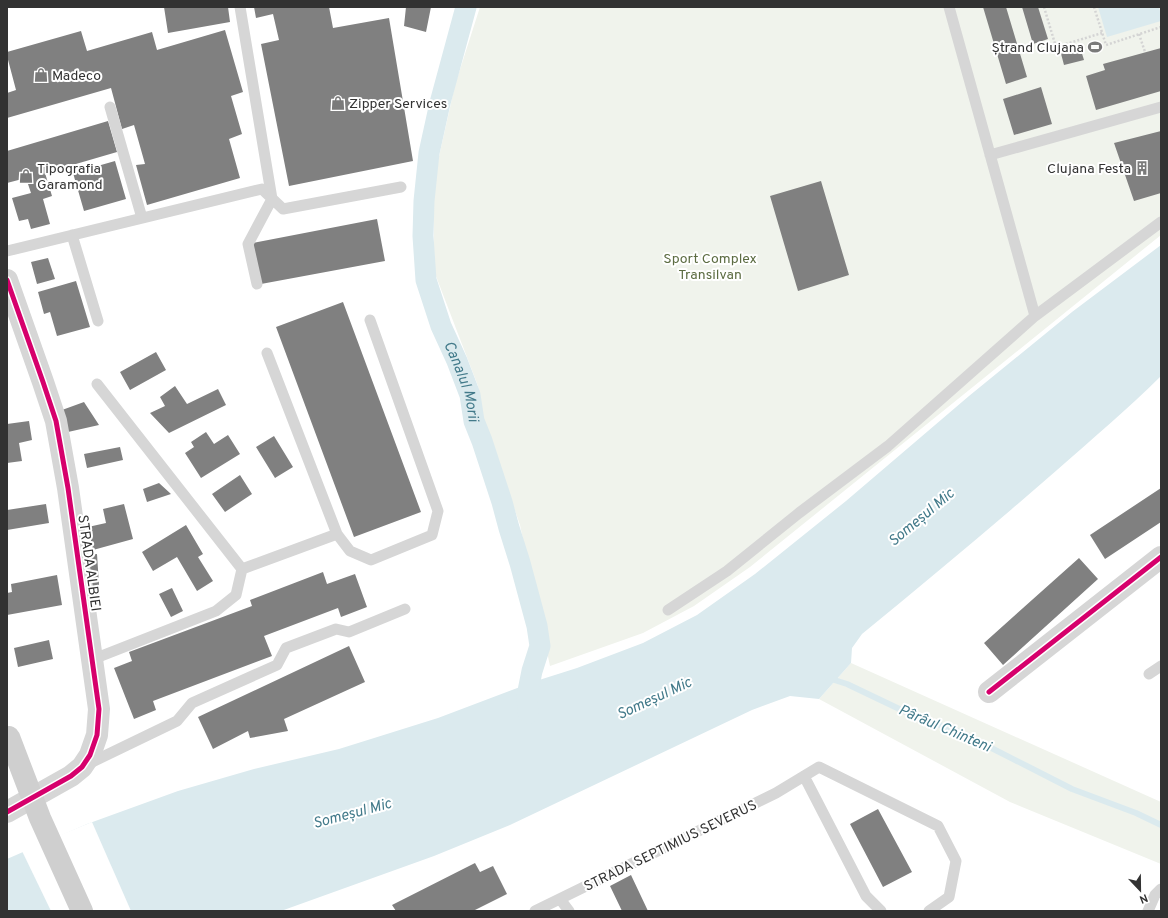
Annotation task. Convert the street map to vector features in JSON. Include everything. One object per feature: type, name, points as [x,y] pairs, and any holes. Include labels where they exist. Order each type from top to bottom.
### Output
[{"type":"main road","points":[[10,737],[40,818],[82,911]]},
{"type":"street","name":"STRADA ALBIEI","points":[[7,280],[56,421],[68,488],[99,709],[97,735],[90,755],[82,767],[71,776],[7,812]]},
{"type":"street","points":[[989,692],[1161,558]]},
{"type":"lane","points":[[240,7],[272,199],[248,244],[257,284]]},
{"type":"lane","points":[[949,7],[1035,316]]},
{"type":"lane","points":[[110,107],[142,218]]},
{"type":"lane","points":[[990,155],[1161,107]]},
{"type":"lane","points":[[7,251],[262,189],[283,209],[401,187]]},
{"type":"lane","points":[[668,610],[727,571],[888,446],[1035,316],[1161,222]]},
{"type":"lane","points":[[72,235],[98,321]]},
{"type":"lane","points":[[267,353],[337,534],[350,551],[371,560],[432,535],[438,511],[370,320]]},
{"type":"lane","points":[[97,384],[242,569]]},
{"type":"lane","points":[[242,569],[337,534]]},
{"type":"lane","points":[[91,660],[216,611],[236,595],[242,569]]},
{"type":"lane","points":[[82,767],[177,721],[192,703],[277,665],[286,648],[336,629],[349,632],[405,609]]},
{"type":"lane","points":[[1149,674],[1161,666]]},
{"type":"lane","name":"STRADA SEPTIMIUS SEVERUS","points":[[535,911],[776,793],[819,767],[938,826],[956,861],[949,897],[929,911]]},
{"type":"lane","points":[[804,776],[866,896],[881,911]]},
{"type":"lane","points":[[1148,911],[1155,895],[1161,889]]},
{"type":"lane","points":[[560,899],[569,911]]},
{"type":"path","points":[[1044,7],[1056,47],[1102,33]]},
{"type":"path","points":[[1094,7],[1106,44],[1161,27]]},
{"type":"path","points":[[1139,34],[1145,52]]},
{"type":"green space","name":"Sport Complex Transilvan","points":[[480,7],[1161,7],[1161,235],[750,567],[694,606],[643,633],[550,666],[520,525],[482,416],[478,386],[434,271],[434,179],[455,85]]},
{"type":"green space","points":[[851,663],[1161,802],[1161,864],[1010,802],[819,699]]},
{"type":"water","points":[[1098,7],[1159,7],[1161,21],[1107,37]]},
{"type":"water","name":"Someșul Mic","points":[[1161,245],[1161,376],[1123,412],[1033,491],[862,634],[852,648],[851,663],[819,699],[790,696],[752,710],[510,825],[434,856],[281,911],[7,911],[7,859],[87,824],[178,791],[254,769],[339,749],[438,718],[643,643],[697,615],[755,574],[846,501],[969,396],[1072,312]]},
{"type":"pier","points":[[92,822],[131,911],[51,911],[22,851]]},
{"type":"building","points":[[164,7],[228,7],[230,22],[168,33]]},
{"type":"building","name":"Zipper Services","points":[[254,7],[329,7],[333,28],[389,18],[413,161],[289,186],[261,44],[279,40],[273,14],[256,18]]},
{"type":"building","points":[[406,7],[431,7],[426,32],[404,26]]},
{"type":"building","points":[[983,7],[1006,7],[1027,77],[1006,84]]},
{"type":"building","points":[[1022,7],[1038,7],[1048,39],[1033,44]]},
{"type":"building","points":[[225,30],[243,92],[231,96],[242,134],[229,139],[240,178],[147,205],[136,165],[145,164],[134,125],[122,129],[111,88],[7,118],[7,93],[16,90],[7,52],[81,31],[87,51],[152,32],[157,50]]},
{"type":"building","points":[[1079,44],[1084,60],[1064,65],[1060,50]]},
{"type":"building","points":[[1161,48],[1161,91],[1096,110],[1086,76],[1105,70],[1103,64]]},
{"type":"building","points":[[1041,87],[1052,124],[1014,135],[1003,99]]},
{"type":"building","name":"Tipografia Garamond","points":[[108,121],[117,152],[45,173],[52,196],[43,199],[50,224],[31,229],[28,219],[19,221],[12,198],[31,193],[26,178],[7,183],[7,151]]},
{"type":"building","name":"Clujana Festa","points":[[1161,131],[1161,193],[1134,201],[1114,143]]},
{"type":"building","points":[[115,161],[126,199],[84,211],[73,173]]},
{"type":"building","points":[[821,181],[849,275],[798,291],[770,196]]},
{"type":"building","points":[[377,219],[385,261],[261,284],[253,243]]},
{"type":"building","points":[[48,258],[55,279],[37,284],[31,262]]},
{"type":"building","points":[[76,281],[90,327],[57,336],[50,312],[44,314],[38,292]]},
{"type":"building","points":[[343,302],[421,512],[354,537],[276,327]]},
{"type":"building","points":[[156,352],[166,370],[130,390],[120,372]]},
{"type":"building","points":[[175,386],[187,404],[218,389],[226,405],[169,433],[150,413],[165,406],[160,397]]},
{"type":"building","points":[[84,402],[99,425],[68,432],[62,410]]},
{"type":"building","points":[[29,421],[32,440],[19,443],[22,461],[7,463],[7,424]]},
{"type":"building","points":[[206,432],[214,444],[228,435],[240,454],[201,478],[185,453],[194,447],[191,442]]},
{"type":"building","points":[[274,436],[293,467],[275,478],[256,447]]},
{"type":"building","points":[[120,447],[123,460],[87,468],[84,454]]},
{"type":"building","points":[[240,475],[252,494],[225,512],[212,494]]},
{"type":"building","points":[[159,483],[171,494],[147,502],[143,489]]},
{"type":"building","points":[[1161,488],[1161,522],[1105,559],[1090,535]]},
{"type":"building","points":[[46,504],[49,523],[7,530],[7,510]]},
{"type":"building","points":[[124,504],[133,539],[93,550],[88,527],[106,523],[103,509]]},
{"type":"building","points":[[186,525],[203,554],[198,557],[213,581],[197,591],[177,557],[153,571],[142,552]]},
{"type":"building","points":[[97,554],[100,600],[87,601],[84,555]]},
{"type":"building","points":[[1079,558],[1098,579],[1003,665],[984,643]]},
{"type":"building","points":[[323,572],[327,584],[355,574],[367,607],[341,617],[338,608],[264,636],[272,656],[153,701],[156,710],[134,719],[114,668],[132,661],[129,652],[252,606],[250,600]]},
{"type":"building","points":[[57,575],[62,605],[7,615],[7,593],[12,592],[11,584]]},
{"type":"building","points":[[172,588],[183,611],[171,617],[159,594]]},
{"type":"building","points":[[49,640],[53,659],[18,667],[14,648]]},
{"type":"building","points":[[349,646],[365,682],[284,719],[288,731],[250,738],[248,731],[213,749],[198,717]]},
{"type":"building","points":[[878,809],[912,872],[883,887],[850,824]]},
{"type":"building","points":[[475,863],[480,872],[493,866],[507,894],[473,911],[396,911],[392,905]]},
{"type":"building","points":[[631,875],[648,911],[622,911],[610,886]]},
{"type":"waterway","name":"Canalul Morii","points":[[466,7],[440,103],[429,153],[424,201],[423,236],[426,280],[441,326],[470,395],[474,421],[502,502],[537,626],[540,646],[532,671],[527,696],[528,713]]},
{"type":"waterway","name":"Pârâul Chinteni","points":[[828,678],[847,684],[914,716],[960,732],[1072,789],[1136,813],[1161,825]]},
{"type":"cycle path","points":[[7,280],[56,421],[68,488],[99,709],[97,735],[90,755],[82,767],[71,776],[7,812]]},
{"type":"cycle path","points":[[989,692],[1161,557]]},
{"type":"place","name":"Ștrand Clujana","points":[[1095,47]]},
{"type":"place","name":"Madeco","points":[[41,75]]},
{"type":"place","name":"Zipper Services","points":[[338,103]]},
{"type":"place","name":"Clujana Festa","points":[[1142,168]]},
{"type":"place","name":"Tipografia Garamond","points":[[26,176]]}]
